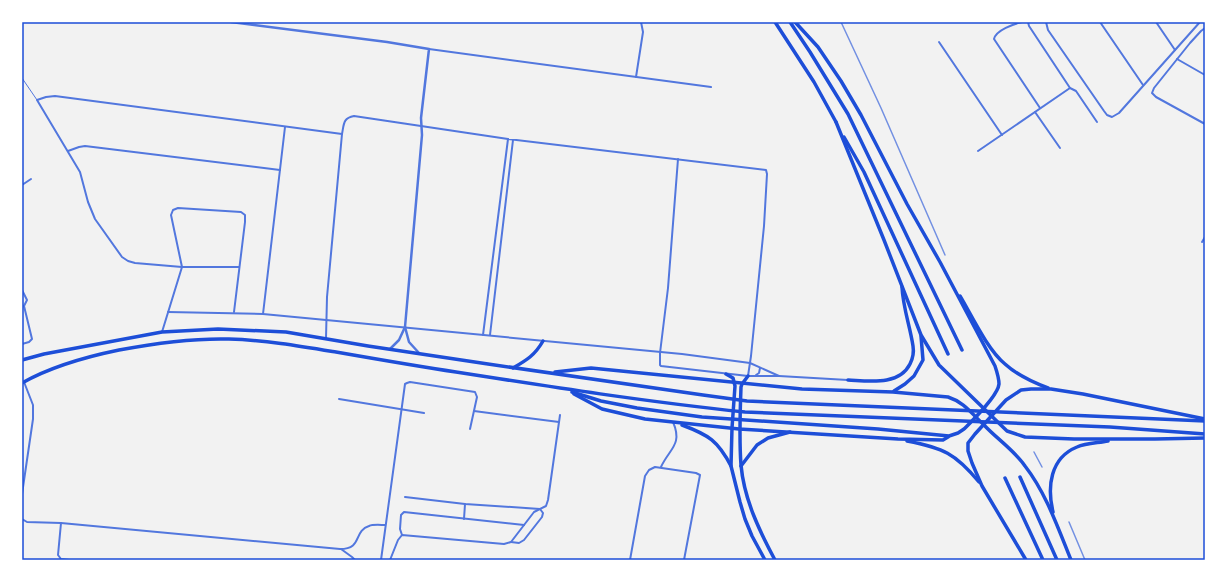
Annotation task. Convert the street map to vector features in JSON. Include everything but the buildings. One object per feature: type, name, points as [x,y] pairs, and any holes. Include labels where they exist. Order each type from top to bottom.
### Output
[{"type":"main road","points":[[775,22],[814,82],[864,172],[948,354]]},
{"type":"main road","points":[[790,22],[848,114],[962,350]]},
{"type":"main road","points":[[795,22],[818,47],[841,81],[861,115],[907,204],[996,355],[1012,370],[1023,377],[1051,388],[1205,420]]},
{"type":"main road","points":[[836,122],[921,335],[939,365],[1006,431],[1025,437],[1074,439],[1205,438]]},
{"type":"main road","points":[[564,389],[602,409],[645,419],[739,429],[898,439],[943,440],[964,429],[976,417],[997,392],[999,384],[995,366],[940,262]]},
{"type":"main road","points":[[848,380],[886,380],[900,375],[906,371],[909,366],[912,360],[914,347],[902,300],[902,285]]},
{"type":"main road","points":[[22,360],[44,354],[162,332],[218,329],[286,332],[513,368],[747,401],[1205,420]]},
{"type":"main road","points":[[893,392],[914,376],[923,360],[921,335]]},
{"type":"main road","points":[[23,383],[33,377],[68,362],[98,354],[150,344],[229,339],[277,342],[564,389],[704,408],[753,412],[1110,427],[1205,434]]},
{"type":"main road","points":[[513,368],[530,358],[543,341]]},
{"type":"main road","points":[[550,373],[591,368],[802,389],[893,392],[948,397],[962,403],[1026,466],[1037,484],[1054,519],[1071,560]]},
{"type":"main road","points":[[726,374],[733,378],[734,381],[732,466],[745,519],[765,560]]},
{"type":"main road","points":[[748,376],[740,387],[739,429],[741,466],[748,499],[760,533],[775,560]]},
{"type":"main road","points":[[1026,560],[982,486],[968,451],[968,443],[1006,400],[1021,390],[1051,388]]},
{"type":"main road","points":[[564,389],[601,401],[637,408],[702,417],[949,436]]},
{"type":"main road","points":[[678,423],[710,438],[723,451],[732,466]]},
{"type":"main road","points":[[741,466],[748,455],[768,438],[793,432]]},
{"type":"main road","points":[[898,439],[930,446],[947,452],[959,460],[982,486]]},
{"type":"main road","points":[[1054,519],[1050,501],[1050,488],[1051,476],[1058,460],[1077,447],[1117,439]]},
{"type":"main road","points":[[1020,477],[1057,560]]},
{"type":"main road","points":[[1005,478],[1043,560]]},
{"type":"street","points":[[231,22],[711,87]]},
{"type":"street","points":[[636,77],[643,32],[640,22]]},
{"type":"street","points":[[1022,22],[1012,24],[994,37],[995,41],[1040,108]]},
{"type":"street","points":[[1028,22],[1029,26],[1070,88],[1076,91],[1097,122]]},
{"type":"street","points":[[1046,22],[1048,30],[1104,111],[1107,115],[1112,117],[1118,113],[1200,22]]},
{"type":"street","points":[[1100,22],[1143,85]]},
{"type":"street","points":[[1156,22],[1175,50]]},
{"type":"street","points":[[1205,28],[1197,35],[1154,88],[1152,93],[1156,97],[1205,124]]},
{"type":"street","points":[[939,42],[1002,135]]},
{"type":"street","points":[[390,349],[399,340],[405,327],[422,135],[421,118],[429,49]]},
{"type":"street","points":[[1177,60],[1205,75]]},
{"type":"street","points":[[978,151],[1070,88]]},
{"type":"street","points":[[240,267],[182,267],[135,264],[122,257],[95,219],[88,202],[80,172],[37,100],[55,96],[342,134]]},
{"type":"street","points":[[1035,112],[1060,148]]},
{"type":"street","points":[[326,338],[327,297],[342,134],[344,121],[348,117],[354,116],[508,140],[766,170],[764,226],[752,352],[748,376]]},
{"type":"street","points":[[263,314],[284,127]]},
{"type":"street","points":[[483,334],[508,140]]},
{"type":"street","points":[[490,335],[513,140]]},
{"type":"street","points":[[68,151],[85,146],[280,170]]},
{"type":"street","points":[[678,159],[668,288],[659,364],[661,366],[748,376],[848,380]]},
{"type":"street","points":[[22,185],[31,179]]},
{"type":"street","points":[[162,332],[182,267],[171,215],[173,210],[178,208],[241,212],[245,215],[234,312]]},
{"type":"street","points":[[1202,242],[1205,237]]},
{"type":"street","points":[[22,290],[27,300],[24,306],[32,339],[29,342],[22,344]]},
{"type":"street","points":[[168,312],[234,312],[263,314],[326,321],[483,334],[750,363],[778,376]]},
{"type":"street","points":[[405,327],[409,342],[418,353]]},
{"type":"street","points":[[755,376],[760,372],[760,367]]},
{"type":"street","points":[[381,560],[405,384],[410,382],[475,392],[477,397],[470,429]]},
{"type":"street","points":[[22,494],[33,419],[33,405],[23,383]]},
{"type":"street","points":[[339,399],[424,413]]},
{"type":"street","points":[[474,411],[559,422]]},
{"type":"street","points":[[511,542],[534,512],[546,506],[560,415]]},
{"type":"street","points":[[661,467],[674,447],[676,440],[676,430],[673,422]]},
{"type":"street","points":[[630,560],[645,476],[649,470],[655,467],[696,473],[700,475],[684,560]]},
{"type":"street","points":[[405,497],[465,504],[540,509]]},
{"type":"street","points":[[464,519],[465,504]]},
{"type":"street","points":[[402,535],[504,544],[511,542],[519,543],[524,540],[542,517],[543,513],[540,509]]},
{"type":"street","points":[[402,535],[400,530],[400,517],[404,512],[524,525]]},
{"type":"street","points":[[22,519],[27,522],[61,522],[340,549],[348,549],[352,546],[361,532],[368,526],[385,525]]},
{"type":"street","points":[[61,522],[58,555],[61,559],[68,560]]},
{"type":"street","points":[[390,560],[398,540],[402,535]]},
{"type":"street","points":[[340,549],[355,560]]},
{"type":"lane","points":[[22,78],[37,100]]},
{"type":"railway","points":[[841,22],[881,108],[945,255]]},
{"type":"railway","points":[[1034,452],[1042,467]]},
{"type":"railway","points":[[1069,522],[1085,560]]}]
